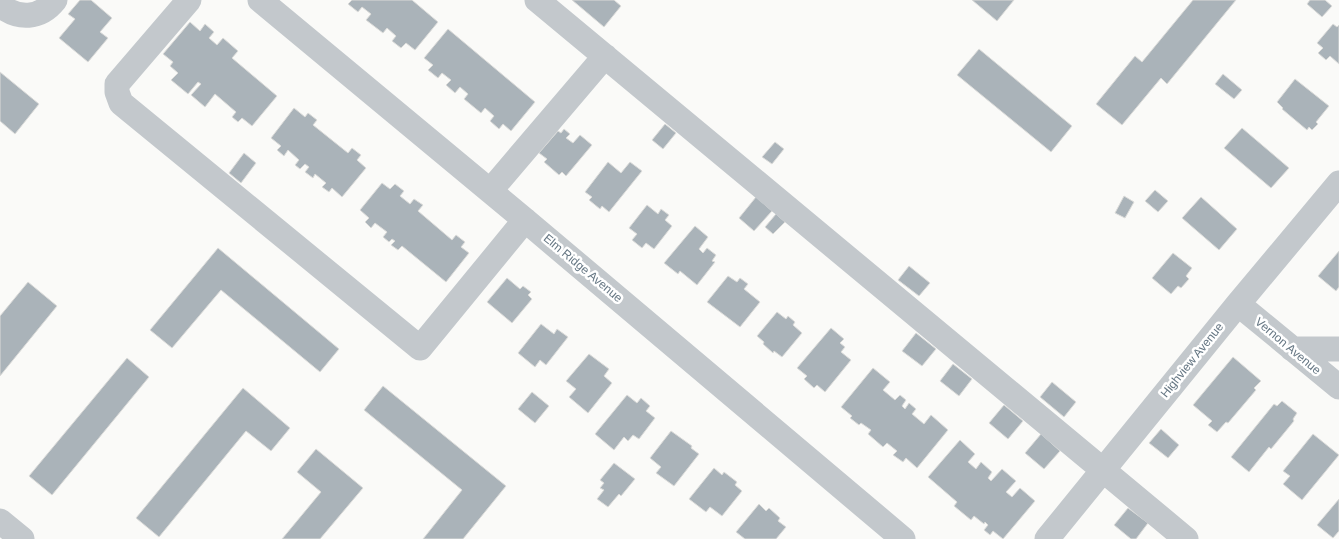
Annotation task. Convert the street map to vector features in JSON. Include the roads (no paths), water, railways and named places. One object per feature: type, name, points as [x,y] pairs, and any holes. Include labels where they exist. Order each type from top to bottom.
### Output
[{"type":"street","points":[[0,5],[7,11],[20,16],[31,16],[41,12],[55,0]]},
{"type":"street","points":[[189,0],[117,84],[117,92],[121,103],[420,348],[525,220]]},
{"type":"street","name":"Elm Ridge Avenue","points":[[260,0],[525,220],[903,539]]},
{"type":"street","points":[[537,0],[1186,539]]},
{"type":"street","points":[[490,191],[605,56]]},
{"type":"street","name":"Highview Avenue","points":[[1046,539],[1339,183]]},
{"type":"street","name":"Vernon Avenue","points":[[1238,304],[1339,388]]},
{"type":"street","points":[[1292,349],[1339,349]]},
{"type":"street","points":[[0,521],[22,539]]}]
